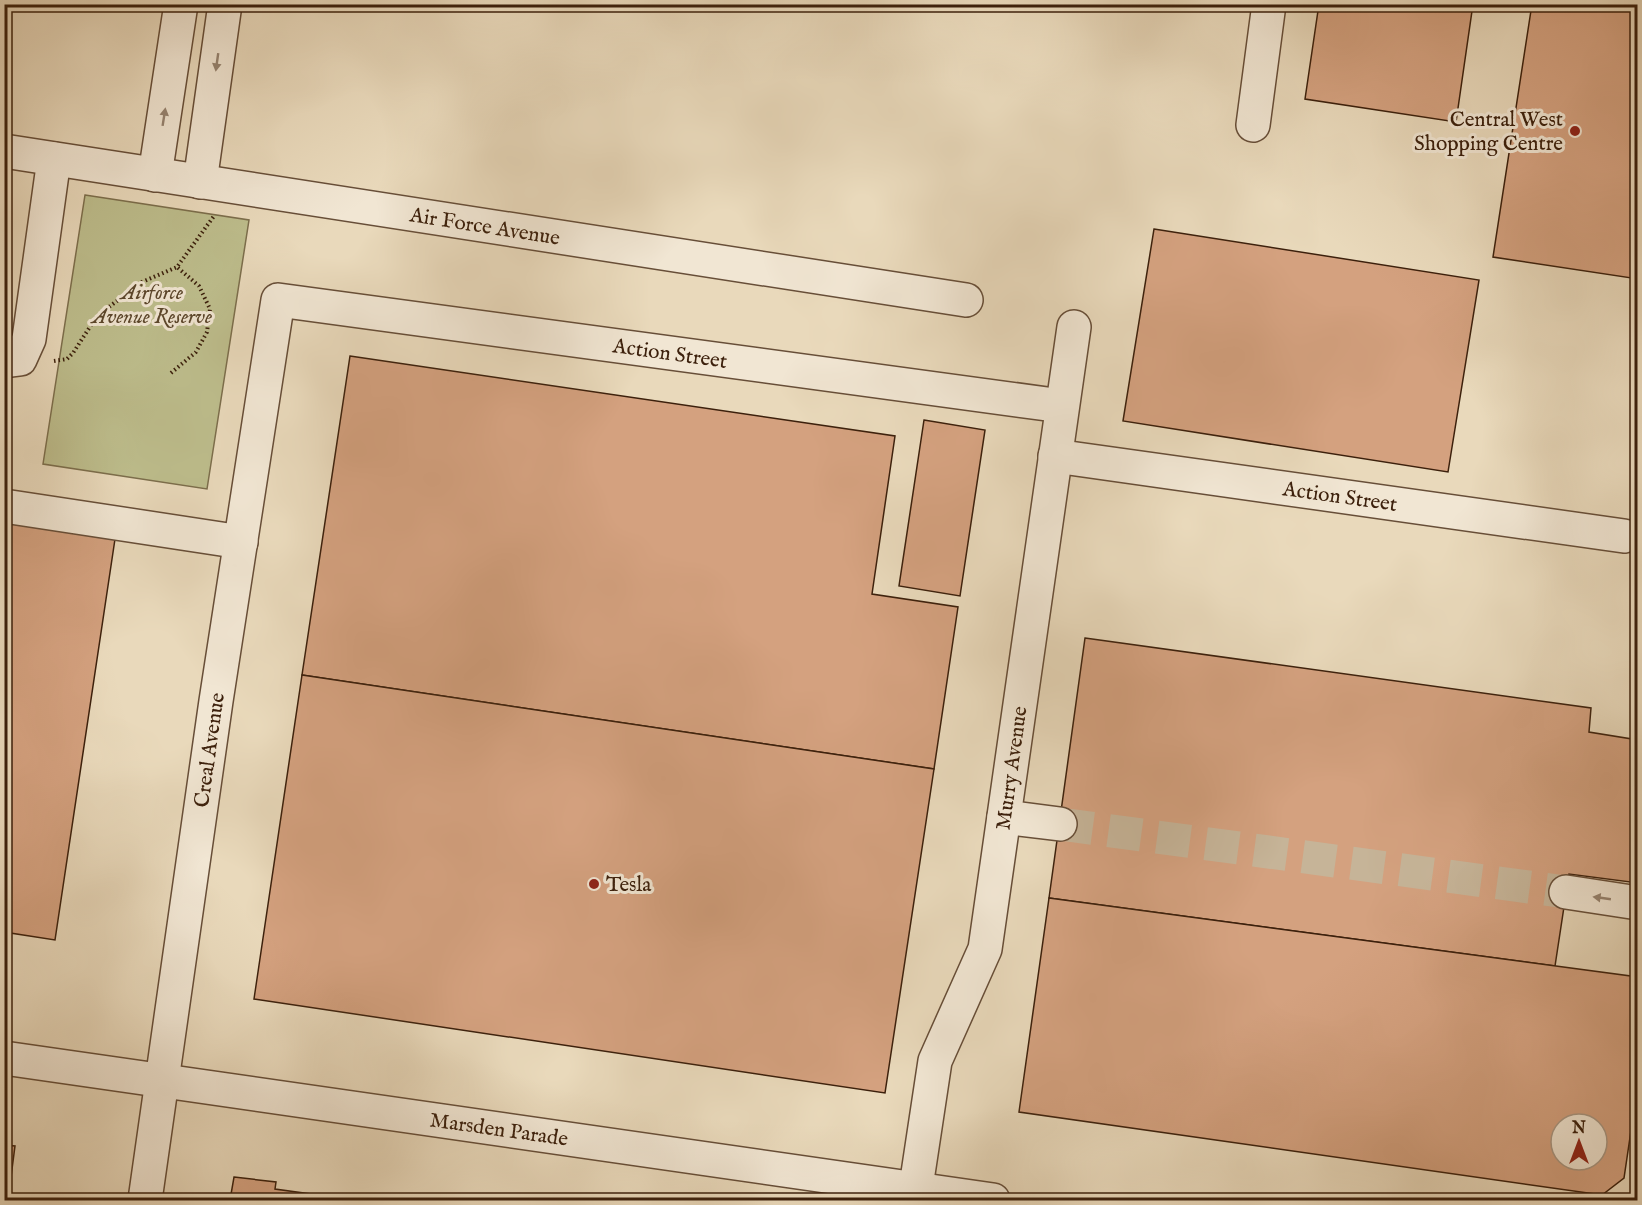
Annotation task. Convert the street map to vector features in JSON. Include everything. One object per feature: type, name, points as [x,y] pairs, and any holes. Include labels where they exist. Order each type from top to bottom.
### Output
[{"type":"street","points":[[155,175],[181,4]]},
{"type":"street","points":[[200,182],[225,4]]},
{"type":"street","points":[[1253,125],[1269,4]]},
{"type":"street","name":"Air Force Avenue","points":[[4,151],[966,300]]},
{"type":"street","points":[[16,358],[29,339],[54,159]]},
{"type":"street","name":"Action Street","points":[[278,300],[1062,406]]},
{"type":"street","name":"Creal Avenue","points":[[146,1200],[278,300]]},
{"type":"street","name":"Murry Avenue","points":[[915,1195],[935,1060],[985,949],[1074,327]]},
{"type":"street","name":"Action Street","points":[[1055,456],[1624,536]]},
{"type":"street","points":[[4,506],[241,542]]},
{"type":"street","points":[[1004,817],[1060,824]]},
{"type":"street","points":[[1566,892],[1638,903]]},
{"type":"street","name":"Marsden Parade","points":[[4,1058],[915,1195],[993,1200]]},
{"type":"path","points":[[16,358],[59,361],[67,359],[97,316],[142,282],[177,267],[214,215]]},
{"type":"path","points":[[171,373],[196,352],[207,332],[210,309],[199,286],[177,267]]},
{"type":"green space","name":"Airforce Avenue Reserve","points":[[85,195],[249,220],[207,489],[43,464]]},
{"type":"building","points":[[1319,4],[1473,4],[1456,122],[1305,99]]},
{"type":"building","name":"Central West Shopping Centre","points":[[1532,4],[1638,4],[1638,279],[1493,257]]},
{"type":"building","points":[[1154,229],[1479,280],[1448,472],[1123,421]]},
{"type":"building","points":[[350,356],[895,436],[872,594],[958,607],[934,769],[302,675]]},
{"type":"building","points":[[924,420],[985,430],[960,596],[899,586]]},
{"type":"building","points":[[4,522],[115,539],[55,940],[4,932]]},
{"type":"building","points":[[1085,638],[1591,708],[1589,732],[1638,740],[1638,883],[1569,874],[1555,966],[1049,898]]},
{"type":"building","name":"Tesla","points":[[302,675],[934,769],[885,1093],[254,999]]},
{"type":"building","points":[[1049,898],[1638,977],[1638,1083],[1624,1178],[1602,1195],[1019,1112]]},
{"type":"building","points":[[4,1145],[15,1146],[8,1200],[4,1200]]},
{"type":"building","points":[[234,1177],[276,1182],[275,1189],[355,1200],[230,1200]]},
{"type":"tunnel","points":[[1060,824],[1566,892]]},
{"type":"place","name":"Central West Shopping Centre","points":[[1575,131]]},
{"type":"place","name":"Tesla","points":[[594,884]]}]
